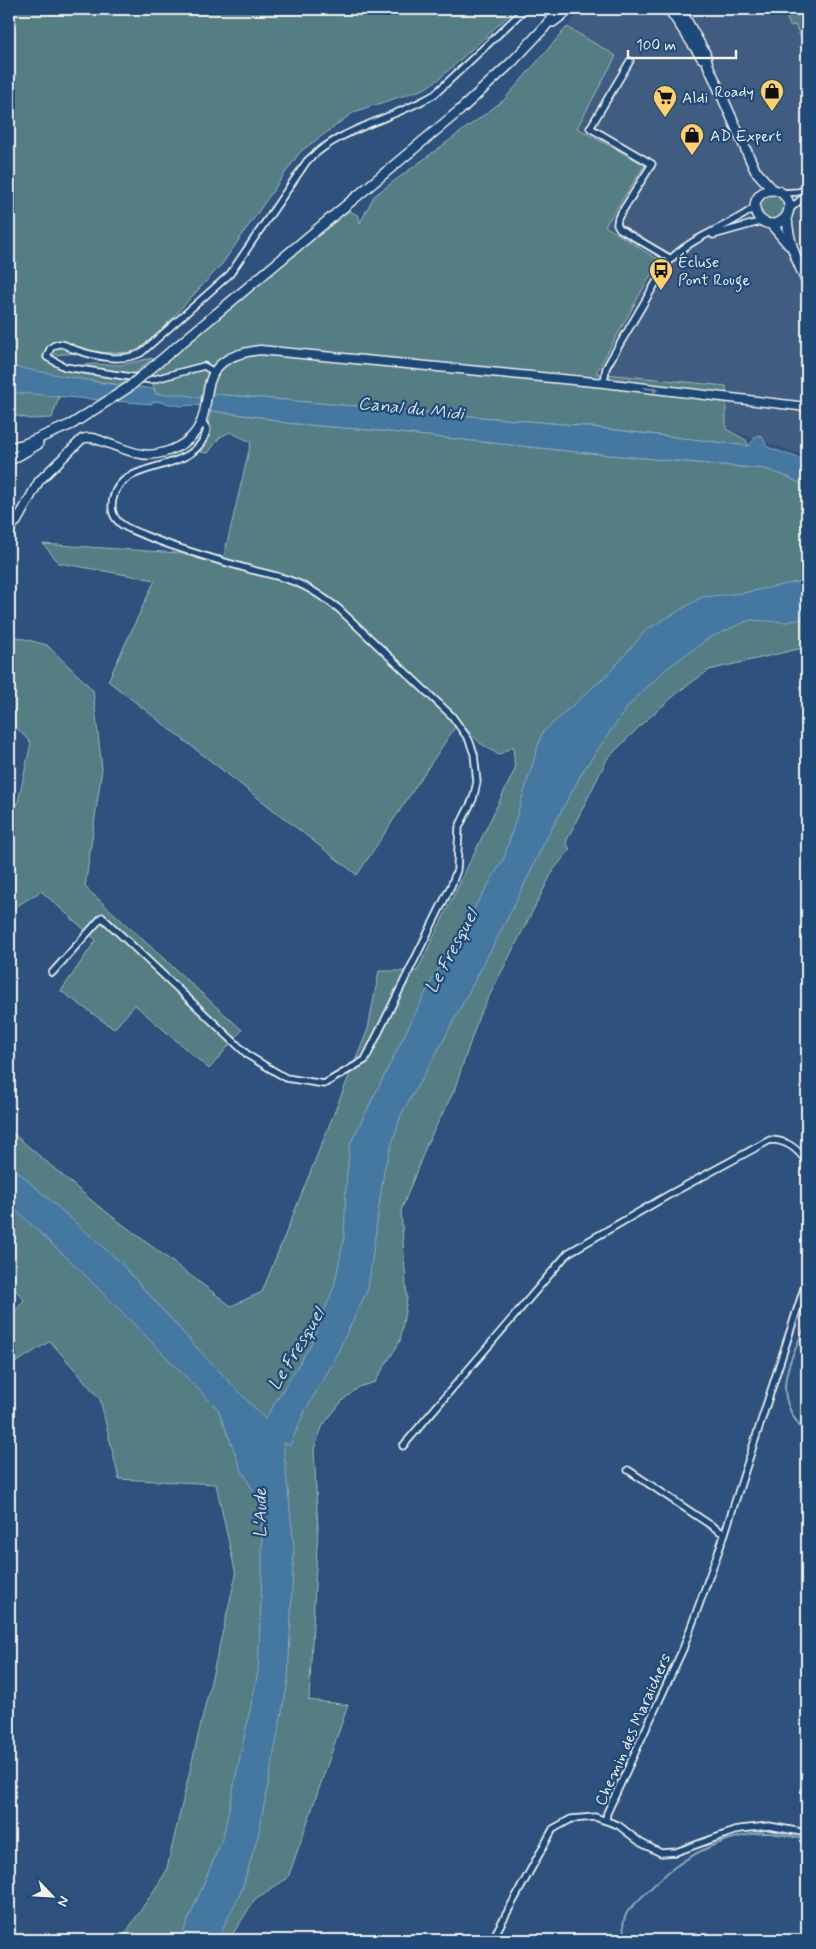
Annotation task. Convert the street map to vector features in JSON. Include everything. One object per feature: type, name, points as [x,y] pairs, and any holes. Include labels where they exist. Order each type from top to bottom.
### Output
[{"type":"main road","points":[[544,29],[559,9]]},
{"type":"main road","points":[[9,448],[25,444],[72,424],[129,387],[459,111],[544,29],[570,9]]},
{"type":"main road","points":[[669,9],[708,65]]},
{"type":"main road","points":[[680,9],[705,53],[708,65],[755,170],[759,196]]},
{"type":"main road","points":[[755,170],[787,198],[788,234],[792,249],[807,283]]},
{"type":"main road","points":[[778,192],[763,192],[759,196],[755,207],[758,217],[767,223],[792,249]]},
{"type":"main road","points":[[767,223],[777,224],[788,213]]},
{"type":"main road","points":[[9,461],[41,443],[54,432]]},
{"type":"street","points":[[214,372],[204,366],[151,380],[65,367],[47,357],[50,349],[56,344],[63,344],[70,348],[108,357],[126,357],[141,353],[230,274],[307,161],[319,150],[333,141],[421,103],[435,94],[525,9]]},
{"type":"street","points":[[630,61],[590,128],[652,164],[618,218],[617,224],[620,229],[671,260]]},
{"type":"street","points":[[778,192],[798,192],[807,189]]},
{"type":"street","points":[[788,213],[807,194]]},
{"type":"street","points":[[604,383],[606,368],[671,260],[679,251],[745,215],[755,207]]},
{"type":"street","points":[[699,239],[767,223]]},
{"type":"street","points":[[52,973],[102,917],[249,1056],[286,1078],[324,1084],[365,1060],[451,886],[456,870],[459,827],[473,799],[477,782],[474,754],[469,740],[452,716],[338,608],[316,594],[293,581],[172,547],[130,529],[117,520],[112,509],[113,497],[119,485],[128,477],[139,472],[178,461],[191,452],[205,438],[207,429],[203,417],[206,393],[210,378],[219,366],[232,357],[245,352],[260,350],[604,383],[807,407]]},
{"type":"street","points":[[9,528],[17,521],[39,481],[82,439],[91,438],[141,454],[158,454],[188,440],[203,417]]},
{"type":"street","points":[[403,1446],[568,1253],[672,1192],[770,1140],[781,1140],[796,1148],[807,1162]]},
{"type":"street","name":"Chemin des Maraichers","points":[[492,1940],[553,1829],[571,1819],[595,1817],[606,1820],[607,1813],[683,1649],[725,1533],[807,1279]]},
{"type":"street","points":[[628,1470],[725,1533]]},
{"type":"street","points":[[606,1820],[618,1825],[641,1843],[661,1853],[676,1852],[740,1829],[769,1826],[807,1833]]},
{"type":"shaded area","points":[[584,9],[807,9],[807,456],[726,429],[726,386],[596,373],[659,260],[605,226],[577,128],[616,56],[567,27]]},
{"type":"green space","points":[[9,9],[516,9],[439,79],[424,89],[354,112],[300,152],[222,264],[153,339],[136,352],[45,356],[65,367],[93,364],[120,365],[152,358],[121,385],[25,371],[9,366]]},
{"type":"green space","points":[[787,9],[807,9],[807,50],[795,25],[790,26],[787,18]]},
{"type":"green space","points":[[567,27],[616,56],[577,128],[645,165],[605,226],[659,260],[596,373],[726,386],[726,429],[746,440],[749,446],[574,425],[215,394],[210,399],[156,394],[149,370],[334,215],[350,211],[359,216],[360,223],[374,196],[504,100]]},
{"type":"green space","points":[[772,194],[781,198],[785,207],[781,216],[772,220],[763,216],[759,207],[763,198]]},
{"type":"green space","points":[[9,390],[59,397],[52,418],[30,419],[9,414]]},
{"type":"green space","points":[[211,411],[261,417],[286,423],[765,469],[788,477],[807,487],[807,647],[709,670],[681,690],[643,723],[607,759],[566,842],[570,850],[554,869],[479,1016],[454,1091],[427,1144],[401,1211],[407,1299],[400,1341],[375,1382],[359,1387],[343,1400],[323,1425],[314,1449],[318,1528],[309,1700],[348,1705],[288,1878],[255,1899],[229,1940],[121,1940],[166,1872],[236,1575],[216,1484],[119,1479],[100,1399],[50,1341],[9,1367],[9,1319],[24,1300],[9,1282],[9,1130],[97,1205],[231,1306],[262,1292],[368,1029],[379,971],[417,971],[515,769],[513,746],[499,755],[480,743],[459,721],[357,875],[108,681],[155,580],[59,563],[43,544],[224,556],[251,442],[230,432],[220,437],[208,453],[200,452],[197,446],[205,438]]},
{"type":"green space","points":[[9,635],[47,645],[93,690],[102,769],[85,887],[242,1030],[209,1069],[135,1005],[114,1029],[61,991],[96,940],[41,891],[9,911],[9,810],[18,802],[31,743],[9,720]]},
{"type":"water","points":[[9,366],[103,383],[154,389],[156,394],[178,394],[209,399],[211,395],[215,394],[574,425],[749,446],[757,435],[762,436],[767,447],[807,461],[807,487],[788,477],[765,469],[286,423],[261,417],[211,411],[208,407],[195,405],[181,406],[155,401],[151,404],[17,393],[9,390]]},
{"type":"water","name":"Le Fresquel","points":[[807,580],[807,618],[786,622],[750,620],[709,638],[666,669],[628,706],[583,771],[441,1045],[401,1115],[384,1170],[368,1289],[330,1368],[305,1411],[290,1445],[283,1443],[294,1547],[288,1681],[258,1836],[241,1892],[217,1940],[178,1940],[185,1928],[223,1837],[258,1672],[262,1575],[262,1506],[241,1469],[218,1409],[81,1271],[9,1204],[9,1164],[119,1261],[197,1348],[265,1419],[311,1344],[334,1287],[344,1238],[350,1144],[434,976],[504,858],[542,733],[611,671],[646,630],[702,597],[743,593]]},
{"type":"waterway","points":[[807,1322],[789,1366],[785,1393],[788,1406],[795,1420],[807,1435]]},
{"type":"waterway","points":[[627,1940],[623,1925],[628,1911],[662,1878],[697,1853],[727,1840],[755,1834],[786,1835],[807,1840]]},
{"type":"place","name":"Roady","points":[[772,112]]},
{"type":"place","name":"Aldi","points":[[665,118]]},
{"type":"place","name":"AD Expert","points":[[692,156]]},
{"type":"place","name":"Écluse Pont Rouge","points":[[661,291]]},
{"type":"water label","name":"Canal du Midi","points":[[411,408]]},
{"type":"water label","name":"L'Aude","points":[[260,1513]]}]
